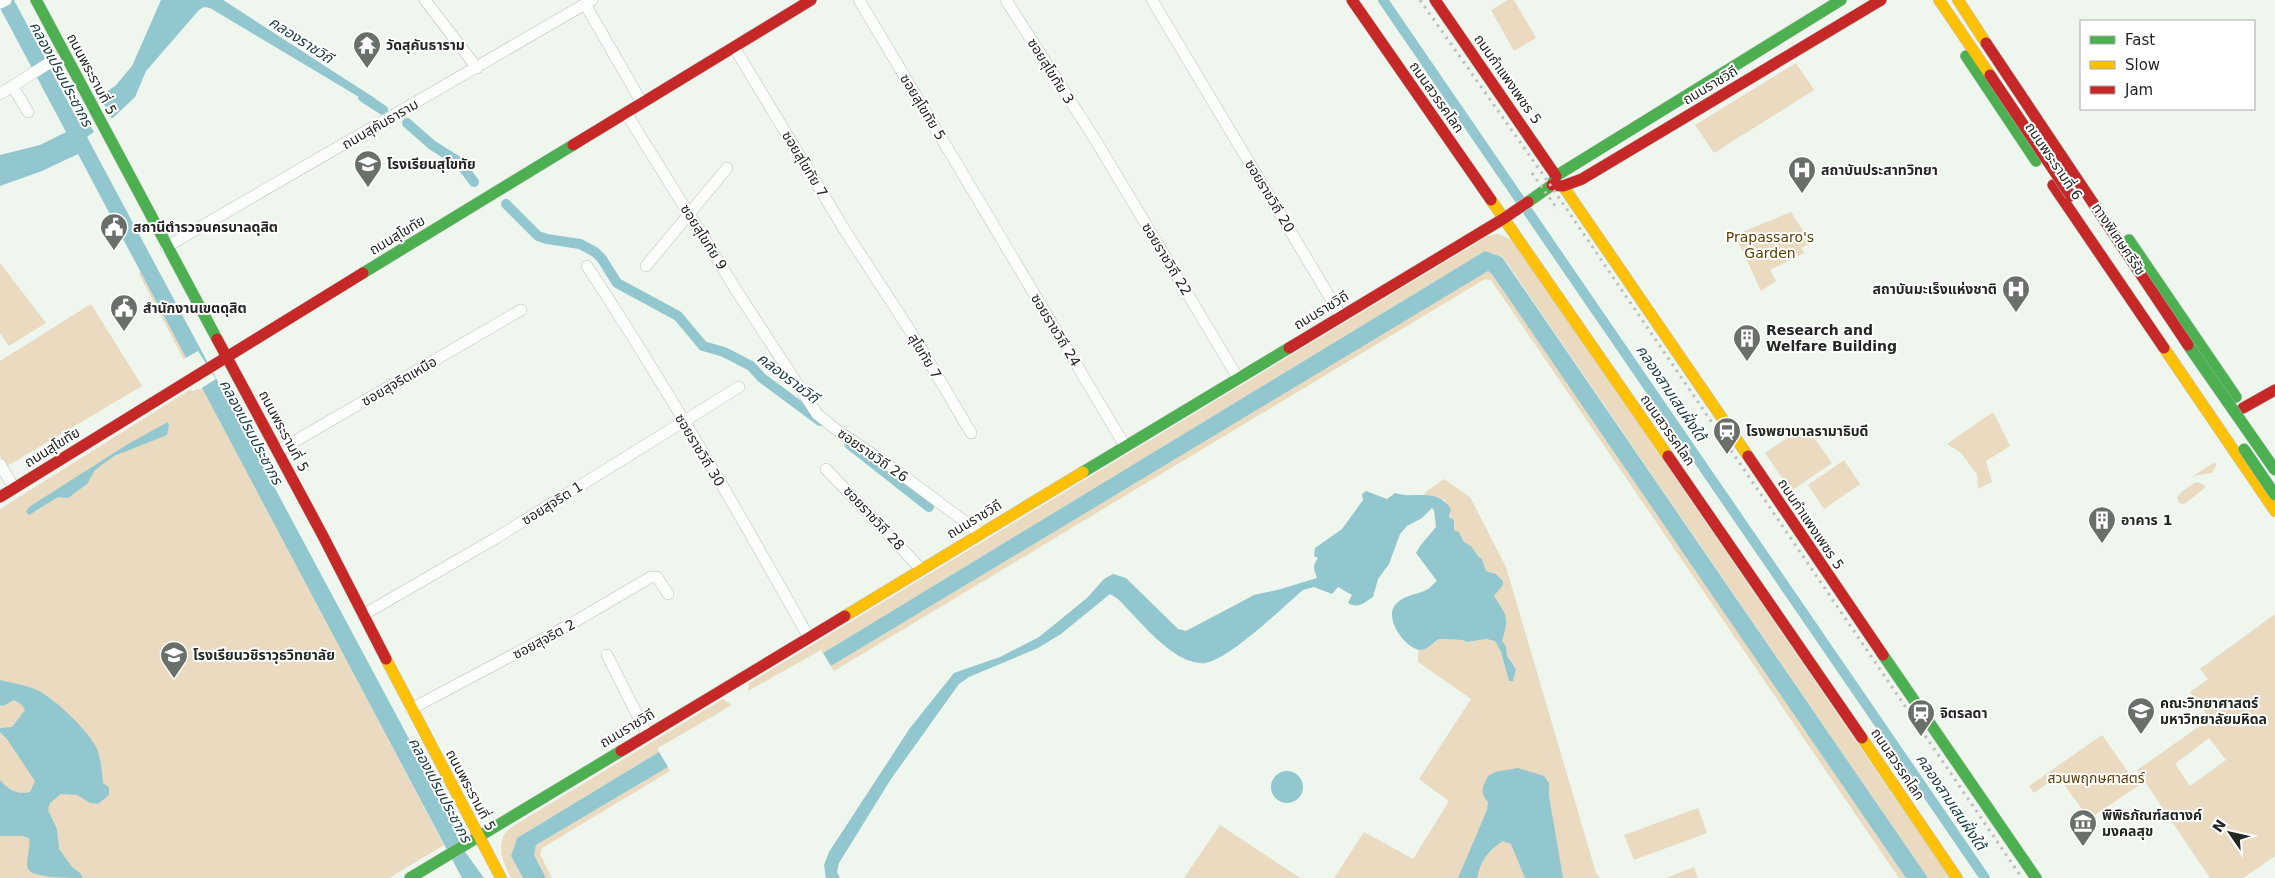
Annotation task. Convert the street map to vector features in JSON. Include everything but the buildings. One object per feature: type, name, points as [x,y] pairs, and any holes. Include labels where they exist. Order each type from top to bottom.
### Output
[{"type":"main road","name":"ถนนพระรามที่ 5","points":[[36,0],[166,247],[278,451],[411,709],[501,878]]},
{"type":"main road","name":"ถนนสุโขทัย","points":[[0,497],[185,381],[811,0]]},
{"type":"main road","name":"ถนนสวรรคโลก","points":[[1352,0],[1506,216],[1957,878]]},
{"type":"main road","name":"ถนนกำแพงเพชร 5","points":[[1435,0],[2036,878]]},
{"type":"main road","name":"ถนนราชวิถี","points":[[410,878],[920,568],[1506,216],[1841,0]]},
{"type":"main road","points":[[1561,182],[1578,174],[1607,154],[1860,0]]},
{"type":"main road","name":"ถนนราชวิถี","points":[[1561,182],[1582,179],[1880,0]]},
{"type":"main road","name":"ถนนพระรามที่ 6","points":[[1929,0],[1997,104],[2275,511]]},
{"type":"main road","name":"ทางพิเศษศรีรัช","points":[[1940,0],[2275,495]]},
{"type":"main road","name":"ทางพิเศษศรีรัช","points":[[1958,0],[2191,350],[2275,470]]},
{"type":"main road","name":"ถนนพระรามที่ 6","points":[[1962,0],[2108,209],[2275,455]]},
{"type":"main road","points":[[2014,74],[2045,173]]},
{"type":"main road","points":[[2081,227],[2108,209]]},
{"type":"main road","points":[[2243,408],[2275,390]]},
{"type":"street","points":[[0,3],[6,0]]},
{"type":"street","points":[[425,0],[477,68]]},
{"type":"street","name":"ซอยสุโขทัย 5","points":[[859,0],[987,214]]},
{"type":"street","name":"ซอยสุโขทัย 3","points":[[1006,0],[1096,141]]},
{"type":"street","name":"ซอยราชวิถี 20","points":[[1152,0],[1341,316]]},
{"type":"street","points":[[588,2],[614,54],[642,103]]},
{"type":"street","name":"ถนนสุคันธาราม","points":[[166,247],[588,2]]},
{"type":"street","name":"ซอยสุโขทัย 7","points":[[734,47],[844,229],[878,280]]},
{"type":"street","points":[[0,94],[49,63],[68,60]]},
{"type":"street","points":[[13,87],[28,112]]},
{"type":"street","name":"ซอยสุโขทัย 9","points":[[626,113],[738,293],[783,360]]},
{"type":"street","name":"ซอยราชวิถี 22","points":[[1096,141],[1238,378]]},
{"type":"street","points":[[646,266],[727,168]]},
{"type":"street","name":"ซอยราชวิถี 24","points":[[987,214],[1125,446]]},
{"type":"street","name":"ซอยราชวิถี 30","points":[[587,266],[632,335],[768,563],[808,636]]},
{"type":"street","name":"สุโขทัย 7","points":[[878,280],[971,433]]},
{"type":"street","name":"ซอยสุจริตเหนือ","points":[[278,451],[521,310]]},
{"type":"street","name":"ซอยราชวิถี 26","points":[[783,360],[817,414],[980,533]]},
{"type":"street","name":"ซอยสุจริต 1","points":[[363,615],[496,538],[739,387]]},
{"type":"street","points":[[0,464],[14,488]]},
{"type":"street","name":"ซอยราชวิถี 28","points":[[826,469],[920,568]]},
{"type":"street","name":"ซอยสุจริต 2","points":[[411,709],[569,626],[651,578],[657,577],[668,594]]},
{"type":"street","points":[[607,655],[647,734]]},
{"type":"green space","points":[[1508,0],[1514,0],[1536,38],[1514,51],[1491,10]]},
{"type":"green space","points":[[1796,63],[1814,90],[1714,153],[1695,125]]},
{"type":"green space","name":"Prapassaro's Garden","points":[[1791,212],[1811,243],[1801,248],[1804,253],[1770,270],[1776,281],[1761,291],[1735,235]]},
{"type":"green space","points":[[1498,234],[1512,240],[1950,878],[1928,878],[1503,257],[1485,251],[823,653],[821,650],[748,691],[749,683],[1488,236]]},
{"type":"green space","points":[[0,263],[46,323],[9,346],[0,333]]},
{"type":"green space","points":[[140,271],[187,358],[184,360],[139,274]]},
{"type":"green space","points":[[1487,271],[1492,273],[1906,878],[1899,878],[1491,280],[1485,279],[834,671],[831,666]]},
{"type":"green space","points":[[91,304],[142,386],[7,466],[0,456],[0,361]]},
{"type":"green space","name":"โรงเรียนวชิราวุธวิทยาลัย","points":[[203,388],[444,845],[389,878],[0,878],[0,509],[191,389],[192,391]]},
{"type":"green space","points":[[1993,412],[2010,446],[1986,461],[1992,482],[1978,489],[1977,474],[1960,452],[1947,444]]},
{"type":"green space","points":[[1805,425],[1832,463],[1791,491],[1765,453]]},
{"type":"green space","points":[[1844,460],[1860,484],[1824,509],[1808,485]]},
{"type":"green space","points":[[2215,462],[2216,465],[2212,473],[2193,476]]},
{"type":"green space","points":[[1444,479],[1470,497],[1506,567],[1596,873],[1600,878],[1334,878],[1364,832],[1413,859],[1449,801],[1419,779],[1471,699],[1418,662],[1418,650],[1426,649],[1439,639],[1463,640],[1467,642],[1486,639],[1495,641],[1501,652],[1509,681],[1516,669],[1507,656],[1506,646],[1502,641],[1503,609],[1494,596],[1503,585],[1496,574],[1486,571],[1482,559],[1471,546],[1464,542],[1459,532],[1454,530],[1445,500],[1423,494]]},
{"type":"green space","points":[[2197,482],[2204,485],[2205,488],[2184,504],[2179,503],[2177,498],[2181,493]]},
{"type":"green space","points":[[2275,614],[2275,856],[2243,878],[2210,878],[2137,770],[2210,719],[2190,692],[2208,679],[2200,669]],"holes":[[[2209,738],[2226,760],[2190,786],[2175,764]]]},
{"type":"green space","points":[[723,699],[732,705],[658,748],[659,752],[517,838],[511,856],[523,878],[511,878],[501,853],[502,840],[510,828]]},
{"type":"green space","name":"สวนพฤกษศาสตร์","points":[[2102,735],[2138,786],[2089,819],[2058,776],[2034,793],[2029,786]]},
{"type":"green space","points":[[668,767],[670,771],[542,848],[540,854],[552,878],[546,878],[534,855],[536,845]]},
{"type":"green space","points":[[1698,808],[1707,833],[1634,860],[1624,835]]},
{"type":"green space","points":[[1220,825],[1300,878],[1184,878]]},
{"type":"green space","points":[[1694,867],[1698,878],[1666,878]]},
{"type":"water","points":[[0,0],[14,0],[75,115],[116,85],[132,66],[161,0],[223,0],[376,99],[374,106],[210,8],[204,7],[199,10],[146,71],[135,97],[114,117],[87,137],[453,821],[460,845],[484,878],[462,878],[78,154],[42,171],[0,186],[0,155],[40,145],[66,132],[0,8]]},
{"type":"water","points":[[1485,251],[1502,257],[1928,878],[1906,878],[1492,274],[1488,271],[831,666],[823,653]]},
{"type":"water","points":[[168,422],[167,435],[114,456],[95,470],[87,484],[68,498],[58,497],[29,515],[26,512],[29,507],[128,444]]},
{"type":"water","points":[[1366,491],[1387,499],[1395,493],[1432,496],[1445,502],[1451,509],[1449,517],[1454,520],[1454,530],[1459,532],[1464,542],[1471,546],[1482,559],[1486,571],[1496,574],[1503,581],[1503,585],[1494,596],[1506,617],[1506,627],[1502,641],[1506,646],[1507,656],[1516,669],[1513,681],[1509,681],[1501,652],[1495,641],[1486,639],[1467,642],[1463,640],[1439,639],[1427,648],[1419,650],[1407,643],[1397,631],[1392,616],[1396,604],[1407,596],[1428,589],[1437,581],[1416,553],[1436,527],[1434,510],[1432,508],[1422,518],[1407,526],[1400,534],[1389,564],[1378,579],[1373,597],[1361,604],[1352,605],[1348,603],[1352,595],[1338,587],[1332,594],[1314,587],[1303,590],[1270,620],[1228,653],[1205,663],[1197,663],[1174,653],[1157,639],[1118,599],[1110,594],[1061,634],[1038,648],[969,677],[959,684],[891,779],[839,863],[837,872],[840,878],[826,878],[824,865],[829,852],[910,728],[954,673],[1000,657],[1039,637],[1087,598],[1104,579],[1113,574],[1126,578],[1178,629],[1186,631],[1254,595],[1317,578],[1314,568],[1318,558],[1314,556],[1315,548],[1342,529],[1363,500],[1362,494]]},
{"type":"water","points":[[0,680],[28,687],[44,694],[80,725],[97,749],[103,783],[109,787],[109,795],[98,804],[90,803],[77,795],[61,794],[50,803],[48,810],[57,829],[59,849],[83,878],[52,877],[31,872],[27,866],[29,838],[22,836],[0,836],[0,780],[10,789],[21,793],[30,792],[35,781],[7,739],[0,732],[0,728],[12,727],[25,710],[22,705],[14,700],[3,706],[0,705]]},
{"type":"water","points":[[659,752],[668,767],[536,845],[534,855],[546,878],[523,878],[511,856],[517,838]]},
{"type":"water","points":[[1518,768],[1544,776],[1549,783],[1549,796],[1563,878],[1525,878],[1511,844],[1503,841],[1486,856],[1477,878],[1458,878],[1487,810],[1488,802],[1483,789],[1488,776],[1495,772]]},
{"type":"water","points":[[1287,771],[1293,772],[1298,776],[1302,781],[1302,793],[1298,798],[1293,802],[1287,803],[1281,802],[1276,798],[1272,793],[1271,787],[1272,781],[1276,776],[1281,772]]},
{"type":"pier","points":[[99,95],[113,121],[95,134],[81,108]]},
{"type":"pier","points":[[198,351],[216,379],[200,389],[184,359]]},
{"type":"waterway","name":"คลองสามเสนฝั่งใต้","points":[[1383,0],[1985,878]]},
{"type":"waterway","name":"คลองราชวิถี","points":[[363,97],[383,110]]},
{"type":"waterway","name":"คลองราชวิถี","points":[[407,123],[432,145],[459,162],[474,182]]},
{"type":"waterway","name":"คลองราชวิถี","points":[[506,204],[538,236],[580,244],[595,252],[602,259],[617,283],[678,316],[703,346],[724,352],[751,366],[762,378],[820,421]]},
{"type":"waterway","name":"คลองราชวิถี","points":[[849,444],[929,507]]},
{"type":"railway","points":[[1420,0],[1551,186],[2022,878]]},
{"type":"railway","points":[[1532,173],[1558,210]]},
{"type":"traffic: fast","points":[[36,0],[217,339]]},
{"type":"traffic: fast","points":[[1528,202],[1552,185],[1556,176],[1841,0]]},
{"type":"traffic: fast","points":[[1966,56],[2036,161]]},
{"type":"traffic: fast","points":[[363,273],[573,145]]},
{"type":"traffic: fast","points":[[2129,240],[2236,397]]},
{"type":"traffic: fast","points":[[2188,345],[2275,470]]},
{"type":"traffic: fast","points":[[1083,472],[1289,348]]},
{"type":"traffic: fast","points":[[2244,449],[2275,495]]},
{"type":"traffic: fast","points":[[1883,655],[2036,878]]},
{"type":"traffic: fast","points":[[410,878],[621,751]]},
{"type":"traffic: slow","points":[[1939,0],[1990,75]]},
{"type":"traffic: slow","points":[[1958,0],[1986,43]]},
{"type":"traffic: slow","points":[[1563,186],[1748,456]]},
{"type":"traffic: slow","points":[[1491,200],[1668,456]]},
{"type":"traffic: slow","points":[[2164,348],[2275,511]]},
{"type":"traffic: slow","points":[[845,616],[1083,472]]},
{"type":"traffic: slow","points":[[386,659],[501,878]]},
{"type":"traffic: slow","points":[[1862,738],[1957,878]]},
{"type":"traffic: jam","points":[[573,145],[811,0]]},
{"type":"traffic: jam","points":[[1352,0],[1491,200]]},
{"type":"traffic: jam","points":[[1435,0],[1556,176]]},
{"type":"traffic: jam","points":[[1552,185],[1563,186],[1582,179],[1881,0]]},
{"type":"traffic: jam","points":[[1986,43],[2188,345]]},
{"type":"traffic: jam","points":[[1990,75],[2071,196]]},
{"type":"traffic: jam","points":[[2053,185],[2164,348]]},
{"type":"traffic: jam","points":[[1289,348],[1528,202]]},
{"type":"traffic: jam","points":[[0,497],[363,273]]},
{"type":"traffic: jam","points":[[217,339],[323,536],[386,659]]},
{"type":"traffic: jam","points":[[2243,408],[2275,390]]},
{"type":"traffic: jam","points":[[1668,456],[1862,738]]},
{"type":"traffic: jam","points":[[1748,456],[1883,655]]},
{"type":"traffic: jam","points":[[621,751],[845,616]]},
{"type":"place","name":"วัดสุคันธาราม","points":[[367,69]]},
{"type":"place","name":"โรงเรียนสุโขทัย","points":[[368,188]]},
{"type":"place","name":"สถาบันประสาทวิทยา","points":[[1802,194]]},
{"type":"place","name":"สถานีตำรวจนครบาลดุสิต","points":[[114,251]]},
{"type":"place","name":"สถาบันมะเร็งแห่งชาติ","points":[[2016,313]]},
{"type":"place","name":"สำนักงานเขตดุสิต","points":[[124,332]]},
{"type":"place","name":"Research and Welfare Building","points":[[1747,362]]},
{"type":"place","name":"โรงพยาบาลรามาธิบดี","points":[[1727,455]]},
{"type":"place","name":"อาคาร 1","points":[[2102,544]]},
{"type":"place","name":"โรงเรียนวชิราวุธวิทยาลัย","points":[[174,679]]},
{"type":"place","name":"คณะวิทยาศาสตร์ มหาวิทยาลัยมหิดล","points":[[2141,735]]},
{"type":"place","name":"จิตรลดา","points":[[1921,737]]},
{"type":"place","name":"พิพิธภัณฑ์สตางค์ มงคลสุข","points":[[2083,847]]},
{"type":"water label","name":"คลองเปรมประชากร","points":[[61,74]]},
{"type":"water label","name":"คลองเปรมประชากร","points":[[251,432]]},
{"type":"water label","name":"คลองเปรมประชากร","points":[[440,790]]}]
